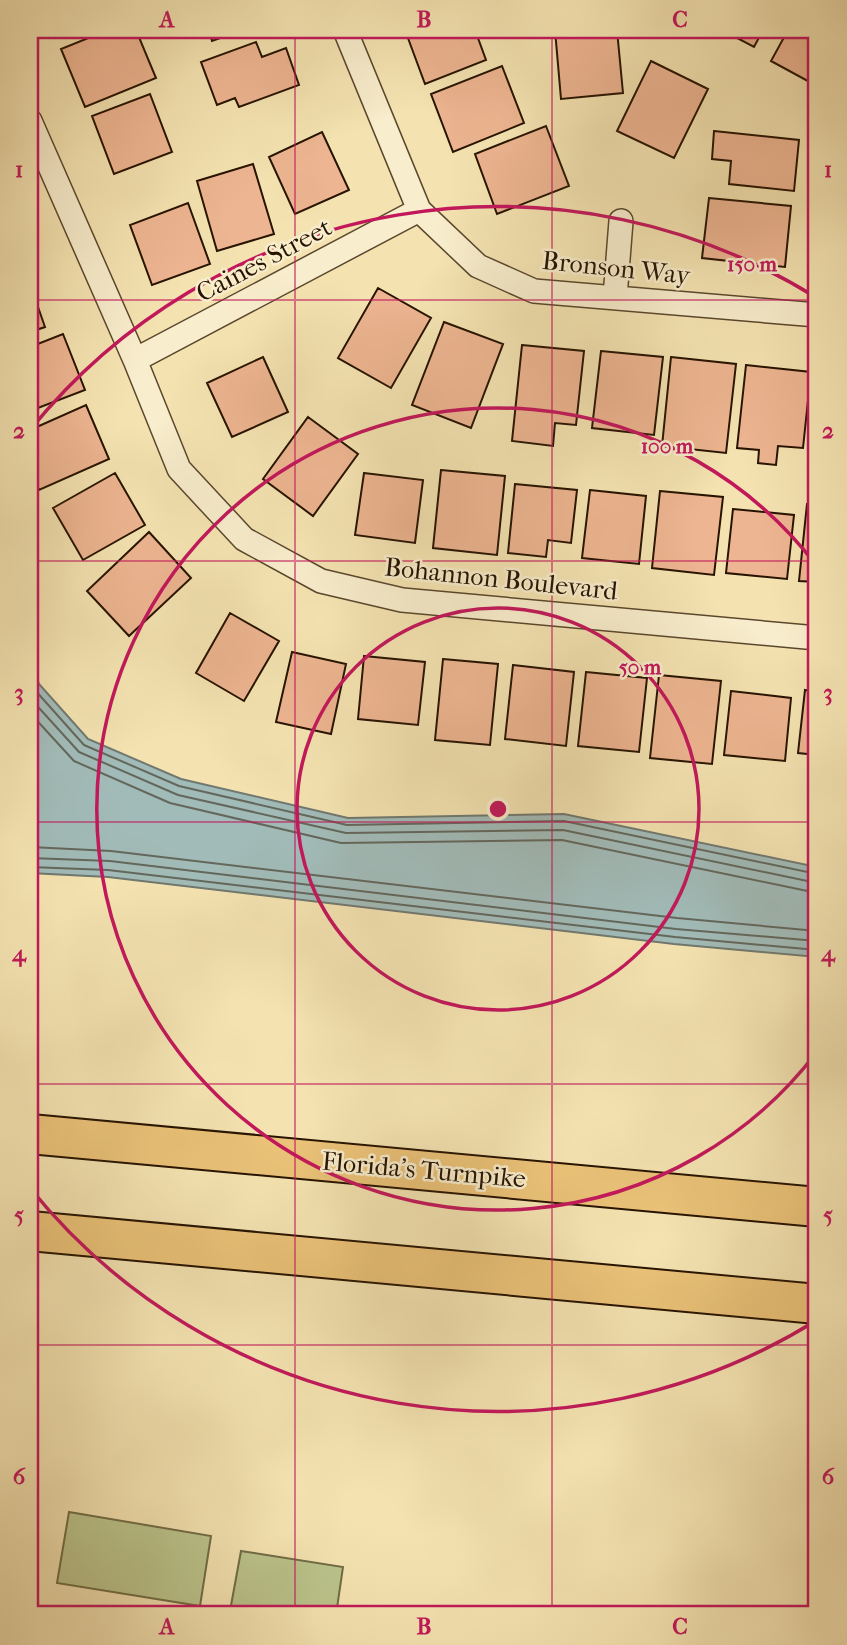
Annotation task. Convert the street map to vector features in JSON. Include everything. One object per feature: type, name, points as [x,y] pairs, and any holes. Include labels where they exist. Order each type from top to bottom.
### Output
[{"type":"highway","name":"Florida's Turnpike","points":[[30,1134],[817,1207]]},
{"type":"highway","points":[[30,1231],[817,1304]]},
{"type":"street","name":"Bronson Way","points":[[345,30],[419,210],[478,266],[534,291],[817,315]]},
{"type":"street","name":"Bohannon Boulevard","points":[[30,121],[135,360],[178,469],[244,539],[321,580],[402,600],[817,638]]},
{"type":"street","name":"Caines Street","points":[[135,360],[419,210]]},
{"type":"street","points":[[615,297],[621,221]]},
{"type":"green space","points":[[69,1512],[211,1536],[200,1606],[57,1583]]},
{"type":"green space","points":[[241,1551],[343,1567],[336,1615],[260,1615],[230,1611]]},
{"type":"water","points":[[30,659],[39,684],[88,739],[181,779],[348,818],[564,814],[817,867],[817,957],[674,944],[108,877],[30,873]]},
{"type":"building","points":[[52,30],[77,30],[55,38]]},
{"type":"building","points":[[108,30],[136,30],[156,78],[85,107],[61,49]]},
{"type":"building","points":[[209,30],[243,30],[212,41]]},
{"type":"building","points":[[405,30],[475,30],[486,60],[425,84]]},
{"type":"building","points":[[555,30],[617,30],[623,93],[561,99]]},
{"type":"building","points":[[722,30],[763,30],[754,47]]},
{"type":"building","points":[[788,30],[817,30],[817,86],[771,61]]},
{"type":"building","points":[[256,42],[262,57],[286,48],[299,85],[239,107],[235,98],[217,105],[201,62]]},
{"type":"building","points":[[651,61],[708,89],[674,158],[617,131]]},
{"type":"building","points":[[502,66],[524,123],[453,152],[431,94]]},
{"type":"building","points":[[150,94],[172,152],[114,174],[92,116]]},
{"type":"building","points":[[546,126],[569,186],[497,214],[475,154]]},
{"type":"building","points":[[714,131],[799,140],[794,191],[729,184],[731,161],[712,159]]},
{"type":"building","points":[[322,132],[349,190],[295,214],[269,157]]},
{"type":"building","points":[[253,164],[274,234],[217,251],[197,181]]},
{"type":"building","points":[[709,198],[791,206],[785,267],[702,258]]},
{"type":"building","points":[[817,200],[817,261],[811,260]]},
{"type":"building","points":[[188,203],[210,264],[152,285],[130,225]]},
{"type":"building","points":[[30,284],[45,327],[30,332]]},
{"type":"building","points":[[378,288],[431,318],[391,388],[338,358]]},
{"type":"building","points":[[444,322],[503,344],[471,428],[412,405]]},
{"type":"building","points":[[63,334],[85,390],[30,411],[30,347]]},
{"type":"building","points":[[522,345],[584,351],[576,425],[555,423],[553,446],[512,441]]},
{"type":"building","points":[[601,351],[663,357],[654,435],[592,428]]},
{"type":"building","points":[[263,357],[288,412],[232,437],[207,383]]},
{"type":"building","points":[[671,357],[736,364],[726,453],[662,446]]},
{"type":"building","points":[[746,365],[811,372],[803,448],[778,446],[776,465],[758,463],[759,450],[737,448]]},
{"type":"building","points":[[817,400],[817,442],[813,442]]},
{"type":"building","points":[[86,405],[109,459],[39,490],[30,469],[30,430]]},
{"type":"building","points":[[308,417],[358,454],[313,516],[263,479]]},
{"type":"building","points":[[441,470],[505,476],[497,555],[433,548]]},
{"type":"building","points":[[115,473],[145,525],[83,560],[53,508]]},
{"type":"building","points":[[364,473],[423,480],[415,543],[355,535]]},
{"type":"building","points":[[515,484],[577,490],[571,543],[548,540],[546,557],[508,553]]},
{"type":"building","points":[[590,490],[646,496],[639,564],[582,558]]},
{"type":"building","points":[[660,491],[723,497],[714,575],[652,568]]},
{"type":"building","points":[[807,504],[817,505],[817,582],[799,581]]},
{"type":"building","points":[[733,509],[794,515],[787,579],[726,573]]},
{"type":"building","points":[[149,532],[191,578],[129,636],[87,591]]},
{"type":"building","points":[[230,613],[279,641],[244,701],[196,673]]},
{"type":"building","points":[[292,652],[346,664],[331,734],[276,722]]},
{"type":"building","points":[[364,656],[425,662],[418,725],[358,719]]},
{"type":"building","points":[[443,659],[498,664],[490,745],[435,740]]},
{"type":"building","points":[[513,665],[574,672],[566,746],[505,739]]},
{"type":"building","points":[[586,672],[647,678],[639,752],[578,746]]},
{"type":"building","points":[[659,675],[721,681],[712,764],[650,758]]},
{"type":"building","points":[[805,690],[817,692],[817,755],[798,753]]},
{"type":"building","points":[[731,691],[791,698],[785,761],[724,755]]}]
